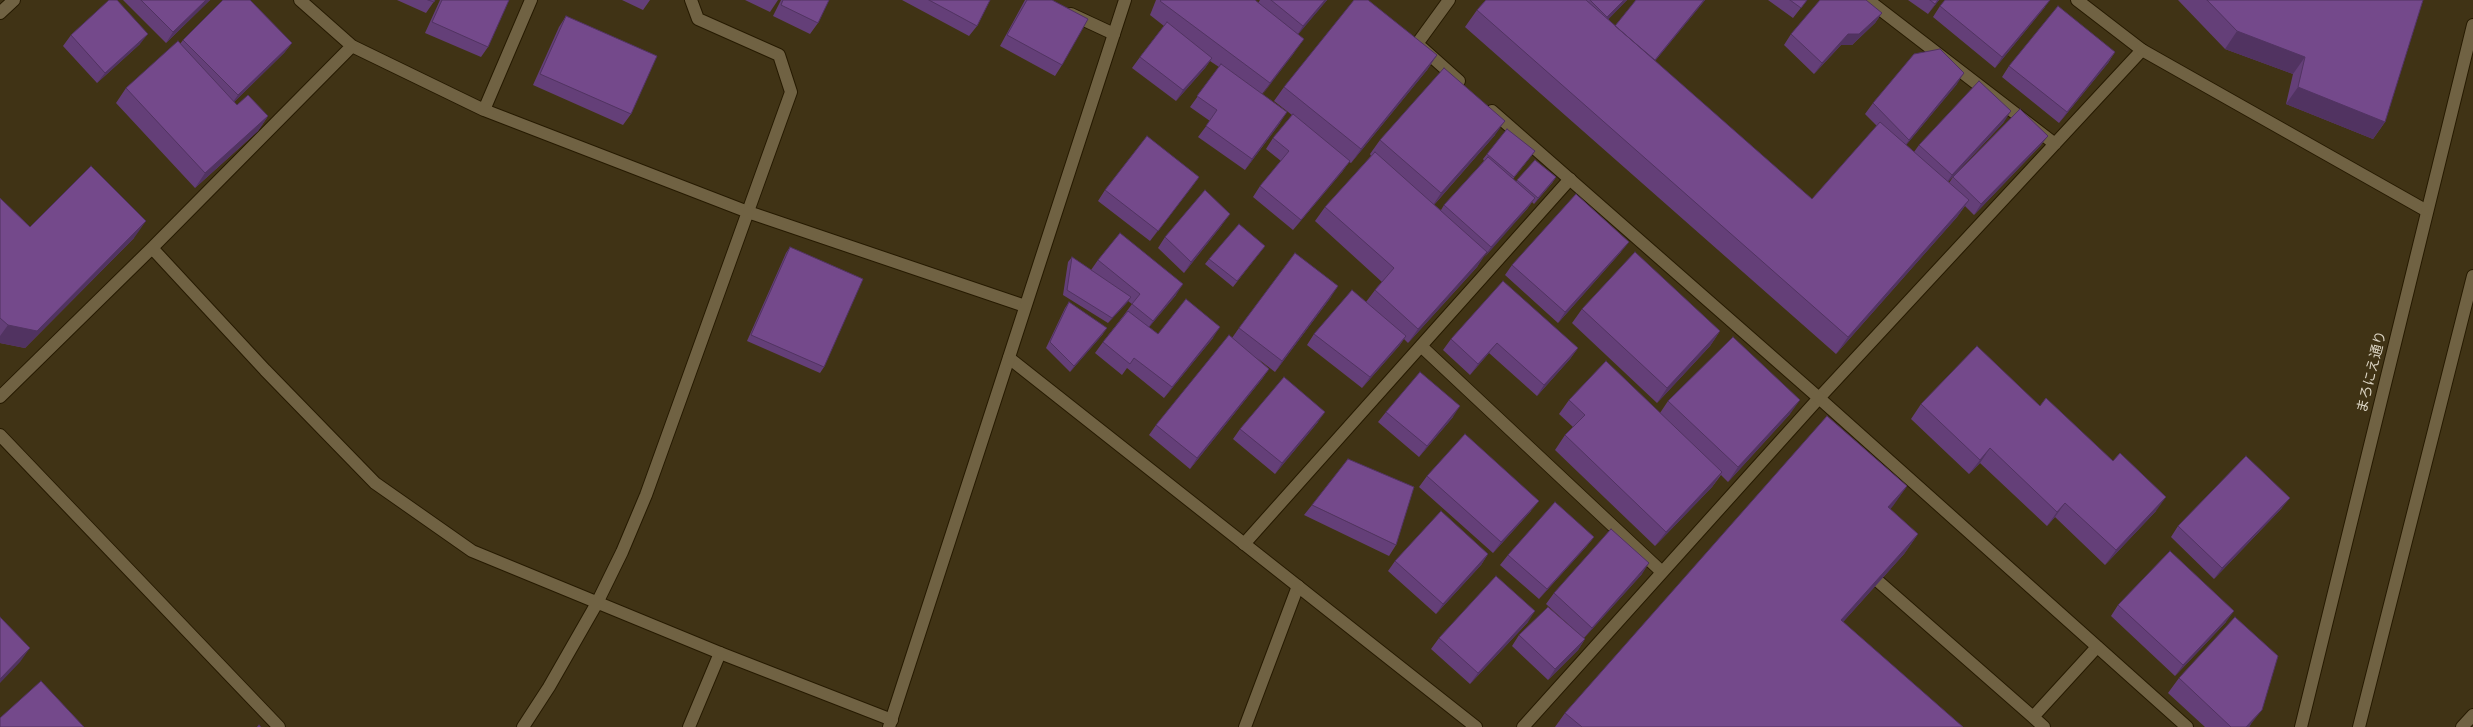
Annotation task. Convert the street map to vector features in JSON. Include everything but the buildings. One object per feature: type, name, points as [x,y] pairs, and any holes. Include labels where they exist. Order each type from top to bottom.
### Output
[{"type":"street","points":[[0,13],[14,0]]},
{"type":"street","points":[[300,0],[352,46],[484,110],[748,212],[1025,306]]},
{"type":"street","points":[[484,110],[531,0]]},
{"type":"street","points":[[522,727],[549,687],[597,603],[622,552],[646,495],[791,92],[779,55],[698,19],[691,0]]},
{"type":"street","points":[[152,248],[266,370],[375,483],[472,551],[890,723],[1125,0]]},
{"type":"street","points":[[1417,44],[1449,0]]},
{"type":"street","points":[[1868,0],[2055,144]]},
{"type":"street","points":[[2077,0],[2142,50],[2427,211]]},
{"type":"street","points":[[1060,9],[1114,34]]},
{"type":"street","name":"まろにえ通り","points":[[2301,727],[2473,25]]},
{"type":"street","points":[[1406,34],[1470,91]]},
{"type":"street","points":[[0,397],[152,248],[352,46]]},
{"type":"street","points":[[1523,727],[1819,398],[2142,50]]},
{"type":"street","points":[[1482,101],[1819,398],[2187,727]]},
{"type":"street","points":[[1244,544],[1570,179]]},
{"type":"street","points":[[2359,727],[2473,276]]},
{"type":"street","points":[[1421,346],[1662,572]]},
{"type":"street","points":[[1009,358],[1298,586],[1472,726]]},
{"type":"street","points":[[0,435],[279,727]]},
{"type":"street","points":[[1879,582],[2044,727]]},
{"type":"street","points":[[1245,727],[1298,586]]},
{"type":"street","points":[[2033,717],[2097,646]]},
{"type":"street","points":[[689,727],[720,653]]},
{"type":"street","points":[[2462,727],[2473,716]]}]
